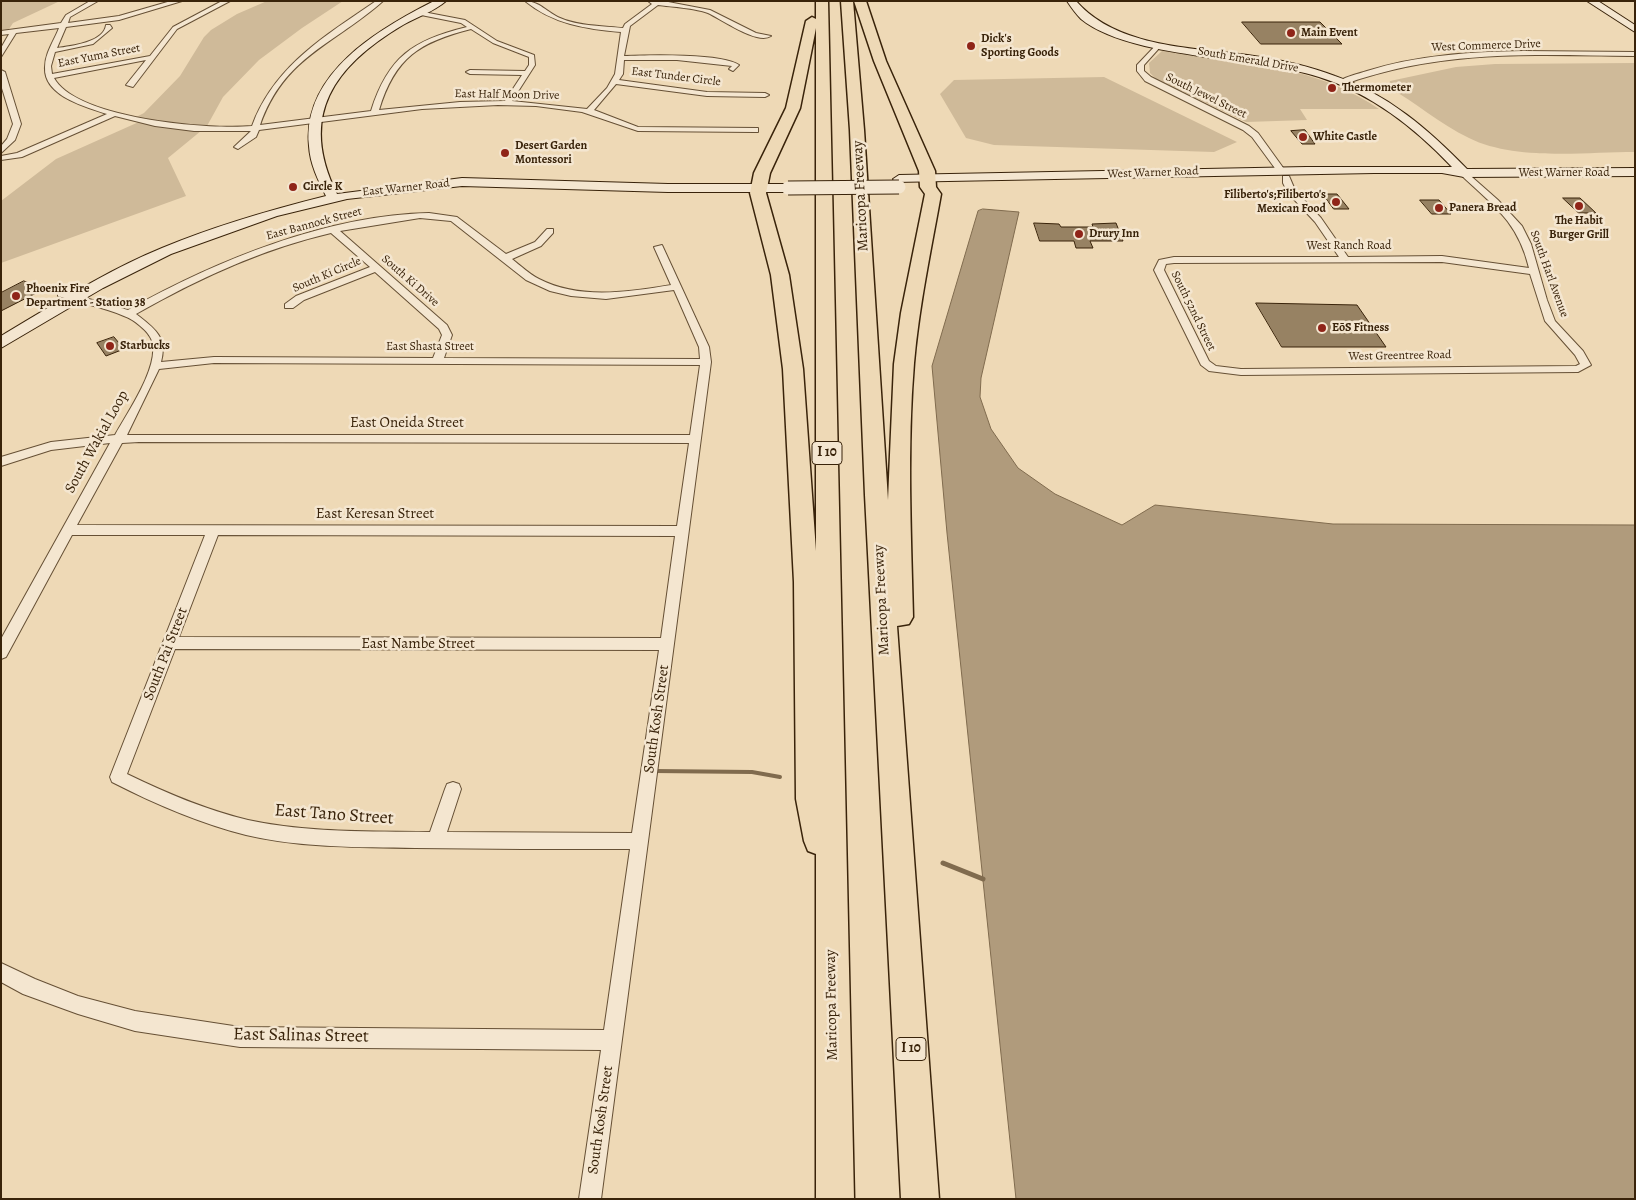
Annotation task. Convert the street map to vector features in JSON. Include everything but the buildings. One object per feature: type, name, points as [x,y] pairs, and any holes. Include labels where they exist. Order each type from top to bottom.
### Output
[{"type":"highway","points":[[814,1],[793,108],[759,183],[758,193],[773,243],[780,275],[793,369],[805,563],[811,799],[830,905]]},
{"type":"highway","name":"Maricopa Freeway","points":[[822,1],[826,229],[830,905],[835,1199]]},
{"type":"highway","name":"Maricopa Freeway","points":[[847,1],[857,130],[877,514],[920,1199]]},
{"type":"highway","points":[[860,1],[880,61],[927,171],[927,183],[933,194],[907,336],[898,494],[899,606],[912,796],[902,899]]},
{"type":"main road","points":[[331,195],[315,148],[315,119],[330,83],[351,60],[377,37],[442,1]]},
{"type":"main road","name":"South Emerald Drive","points":[[1071,1],[1078,12],[1095,24],[1122,35],[1159,45],[1272,62],[1342,82],[1379,100],[1409,119],[1464,173]]},
{"type":"main road","points":[[1590,1],[1635,29]]},
{"type":"main road","name":"West Warner Road","points":[[927,183],[1283,174],[1452,177],[1464,173],[1635,172]]},
{"type":"main road","name":"West Warner Road","points":[[843,183],[1171,180],[1283,174]]},
{"type":"main road","name":"East Warner Road","points":[[1,342],[126,259],[202,228],[268,206],[331,195],[481,178],[843,183]]},
{"type":"main road","name":"East Warner Road","points":[[1,329],[68,296]]},
{"type":"street","points":[[50,77],[46,66],[68,16],[95,1]]},
{"type":"street","points":[[1,32],[118,18],[179,1]]},
{"type":"street","points":[[130,84],[175,28],[191,18],[227,1]]},
{"type":"street","points":[[238,147],[253,135],[264,104],[290,69],[317,45],[380,1]]},
{"type":"street","points":[[528,1],[559,20],[599,28],[624,30]]},
{"type":"street","points":[[648,1],[708,11],[755,35],[768,36]]},
{"type":"street","points":[[589,111],[616,82],[622,58],[624,30],[631,20],[659,2]]},
{"type":"street","points":[[418,13],[454,18],[473,27],[495,42],[530,54],[533,60],[527,73],[507,103]]},
{"type":"street","points":[[51,51],[90,44],[101,38],[109,28],[108,26]]},
{"type":"street","points":[[374,112],[383,84],[410,50],[431,38],[473,27]]},
{"type":"street","points":[[1,55],[14,31]]},
{"type":"street","name":"South Jewel Street","points":[[1159,45],[1142,62],[1140,69],[1143,73],[1154,83],[1246,128],[1255,135],[1283,174]]},
{"type":"street","name":"West Commerce Drive","points":[[1342,82],[1395,65],[1446,57],[1500,54],[1635,54]]},
{"type":"street","name":"East Yuma Street","points":[[50,77],[153,57]]},
{"type":"street","points":[[622,58],[689,57],[736,65],[733,69]]},
{"type":"street","points":[[1,72],[17,124],[11,140],[1,151]]},
{"type":"street","points":[[470,72],[527,73]]},
{"type":"street","name":"East Half Moon Drive","points":[[50,77],[66,95],[115,113],[185,130],[256,128],[315,119],[451,104],[507,103],[589,111],[620,125],[638,129],[755,130]]},
{"type":"street","name":"East Tunder Circle","points":[[616,82],[707,94],[765,95]]},
{"type":"street","points":[[1,158],[19,155],[115,113]]},
{"type":"street","name":"South Harl Avenue","points":[[1464,173],[1519,230],[1535,272],[1548,318],[1582,356],[1586,365]]},
{"type":"street","points":[[1283,174],[1287,185],[1298,200],[1308,208],[1345,259]]},
{"type":"street","name":"East Bannock Street","points":[[129,314],[206,272],[265,250],[333,230],[396,218],[442,215],[454,219],[536,281],[556,289],[581,294],[634,295],[676,287]]},
{"type":"street","name":"South Ki Drive","points":[[333,230],[443,327],[447,336],[437,361]]},
{"type":"street","points":[[505,258],[538,244],[550,231]]},
{"type":"street","name":"South Kosh Street","points":[[590,1199],[706,362],[704,347],[659,247]]},
{"type":"street","name":"West Ranch Road","points":[[1162,262],[1174,260],[1442,259],[1535,272]]},
{"type":"street","name":"South 52nd Street","points":[[1162,262],[1159,270],[1200,356],[1213,369]]},
{"type":"street","name":"South Ki Circle","points":[[289,306],[300,298],[376,268]]},
{"type":"street","name":"South Wakial Loop","points":[[1,653],[152,376],[158,355],[158,342],[154,333],[129,314],[68,296]]},
{"type":"street","name":"East Shasta Street","points":[[155,366],[214,360],[706,362]]},
{"type":"street","name":"West Greentree Road","points":[[1213,369],[1241,372],[1578,369],[1586,365]]},
{"type":"street","name":"East Oneida Street","points":[[1,462],[26,453],[50,448],[119,438],[695,439]]},
{"type":"street","name":"East Keresan Street","points":[[67,530],[683,531]]},
{"type":"street","name":"South Pai Street","points":[[118,777],[213,530]]},
{"type":"street","name":"East Nambe Street","points":[[170,644],[667,644]]},
{"type":"street","name":"East Tano Street","points":[[118,777],[170,803],[265,830],[335,838],[640,841]]},
{"type":"street","points":[[436,840],[453,789]]},
{"type":"street","name":"East Salinas Street","points":[[1,972],[30,987],[78,1005],[135,1021],[240,1037],[612,1040]]},
{"type":"shaded area","points":[[1,1],[60,1],[13,23],[7,32],[1,33]]},
{"type":"shaded area","points":[[267,1],[343,1],[259,60],[223,97],[207,126],[168,158],[186,196],[1,263],[1,201],[56,159],[141,121],[134,118],[144,113],[180,76],[204,37],[211,30],[237,14]]},
{"type":"shaded area","points":[[1162,51],[1177,51],[1227,58],[1295,72],[1317,78],[1338,87],[1379,109],[1300,109],[1307,120],[1246,122],[1156,79],[1150,73],[1149,63]]},
{"type":"shaded area","points":[[1635,63],[1635,152],[1528,153],[1487,145],[1458,132],[1388,87],[1390,81],[1456,67],[1495,64]]},
{"type":"shaded area","points":[[1104,77],[1237,142],[1214,152],[994,145],[966,138],[940,94],[954,80]]},
{"type":"shaded area","points":[[983,209],[1019,212],[981,378],[980,397],[991,429],[1018,468],[1055,494],[1122,525],[1155,505],[1333,524],[1635,525],[1635,1199],[1016,1199],[947,533],[932,366],[978,211]]},
{"type":"waterway","points":[[654,771],[752,772],[780,777]]},
{"type":"waterway","points":[[943,863],[983,879]]},
{"type":"place","name":"Main Event","points":[[1291,33]]},
{"type":"place","name":"Dick's Sporting Goods","points":[[971,46]]},
{"type":"place","name":"Thermometer","points":[[1332,88]]},
{"type":"place","name":"White Castle","points":[[1303,137]]},
{"type":"place","name":"Desert Garden Montessori","points":[[505,153]]},
{"type":"place","name":"Circle K","points":[[293,187]]},
{"type":"place","name":"Filiberto's;Filiberto's Mexican Food","points":[[1336,202]]},
{"type":"place","name":"The Habit Burger Grill","points":[[1579,206]]},
{"type":"place","name":"Panera Bread","points":[[1439,208]]},
{"type":"place","name":"Drury Inn","points":[[1079,234]]},
{"type":"place","name":"Phoenix Fire Department - Station 38","points":[[16,296]]},
{"type":"place","name":"EōS Fitness","points":[[1322,328]]},
{"type":"place","name":"Starbucks","points":[[110,346]]}]
